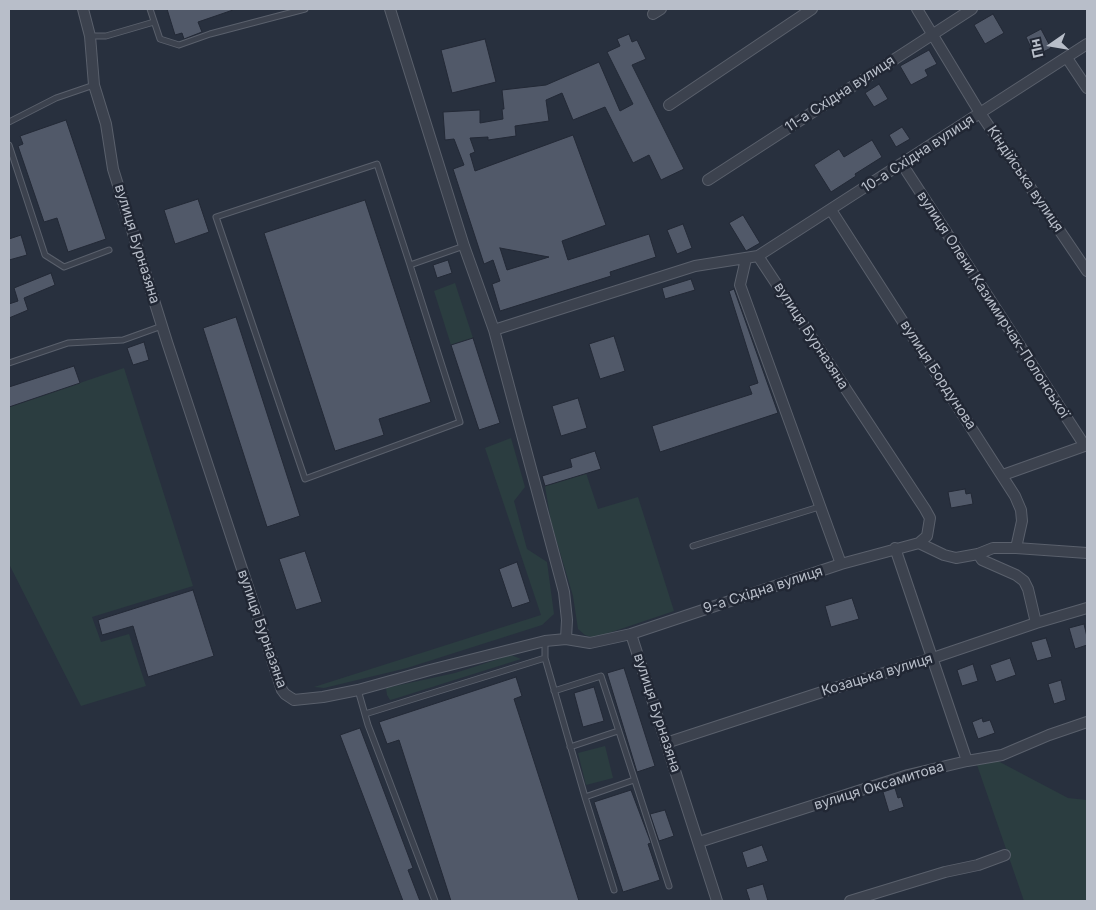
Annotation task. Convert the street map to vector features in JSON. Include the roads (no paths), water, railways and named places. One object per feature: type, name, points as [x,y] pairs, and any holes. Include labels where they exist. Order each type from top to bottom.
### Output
[{"type":"street","name":"вулиця Бурназяна","points":[[83,9],[90,36],[94,85],[106,124],[113,169],[162,326],[282,690],[287,697],[294,700],[323,697],[358,690],[545,641],[566,639],[590,643],[632,634],[717,901]]},
{"type":"street","points":[[390,9],[464,246],[494,330],[564,592],[567,620],[566,639]]},
{"type":"street","points":[[669,104],[812,9]]},
{"type":"street","name":"Кіндійська вулиця","points":[[917,9],[980,113],[1087,271]]},
{"type":"street","name":"11-а Східна вулиця","points":[[708,180],[972,9]]},
{"type":"street","name":"10-а Східна вулиця","points":[[494,330],[695,266],[758,256],[1087,44]]},
{"type":"street","points":[[1067,58],[1087,88]]},
{"type":"street","name":"вулиця Олени Казимирчак-Полонської","points":[[902,164],[1086,445],[1003,475]]},
{"type":"street","name":"вулиця Бордунова","points":[[831,210],[1015,496],[1021,510],[1022,521],[1016,548]]},
{"type":"street","name":"вулиця Бурназяна","points":[[758,256],[925,509],[930,518],[928,531],[927,536],[919,543]]},
{"type":"street","points":[[746,259],[740,285],[841,564]]},
{"type":"street","points":[[919,543],[944,555],[956,558],[978,554],[993,548],[1087,553]]},
{"type":"street","name":"9-а Східна вулиця","points":[[632,634],[841,564],[919,543]]},
{"type":"street","points":[[895,548],[967,761]]},
{"type":"street","points":[[978,554],[982,560],[1016,575],[1024,581],[1028,588],[1036,623]]},
{"type":"street","name":"Козацька вулиця","points":[[666,743],[1087,608]]},
{"type":"street","name":"вулиця Оксамитова","points":[[699,842],[908,774],[967,761],[1002,756],[1087,722]]},
{"type":"street","points":[[850,901],[945,872],[978,865],[1005,855]]},
{"type":"lane","points":[[150,9],[160,39],[179,45],[210,34],[305,9]]},
{"type":"lane","points":[[90,36],[106,36],[154,22]]},
{"type":"lane","points":[[9,122],[56,98],[94,85]]},
{"type":"lane","points":[[9,144],[45,255],[64,267],[109,250]]},
{"type":"lane","points":[[376,164],[410,265],[460,422],[305,479],[216,217],[376,164]]},
{"type":"lane","points":[[410,265],[464,246]]},
{"type":"lane","points":[[9,363],[68,343],[123,340],[162,326]]},
{"type":"lane","points":[[693,546],[820,507]]},
{"type":"lane","points":[[545,641],[545,658],[554,692],[614,890]]},
{"type":"lane","points":[[365,714],[545,658]]},
{"type":"lane","points":[[554,692],[601,676],[669,886]]},
{"type":"lane","points":[[358,690],[365,714],[435,901]]},
{"type":"lane","points":[[570,747],[618,731]]},
{"type":"lane","points":[[585,797],[634,780]]}]
